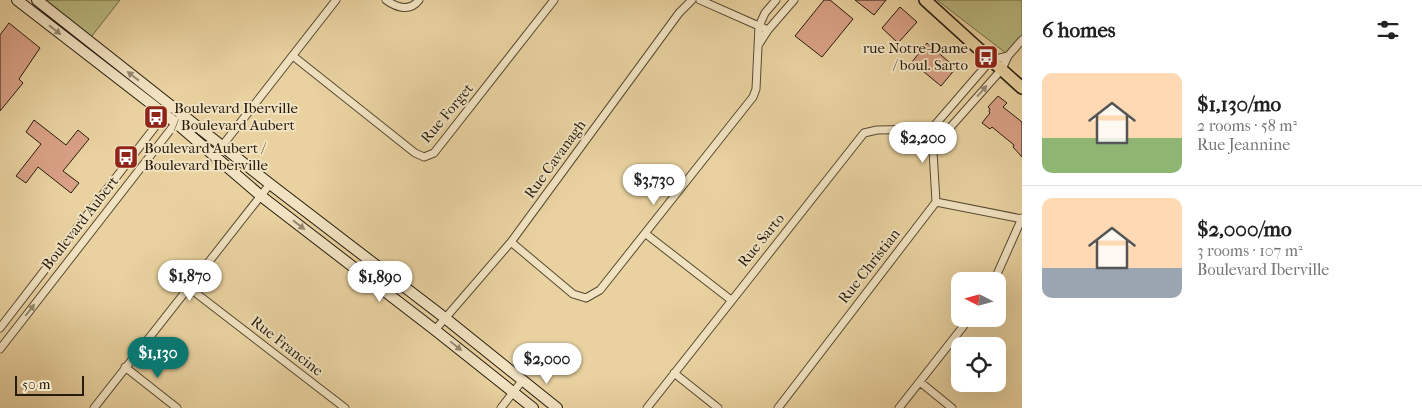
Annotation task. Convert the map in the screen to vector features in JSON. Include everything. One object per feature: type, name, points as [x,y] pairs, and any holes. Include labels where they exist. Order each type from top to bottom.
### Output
[{"type":"main road","points":[[925,0],[1022,88]]},
{"type":"street","points":[[17,0],[164,116],[179,119],[222,146],[446,318],[557,408]]},
{"type":"street","points":[[37,0],[171,106],[179,119],[215,156],[260,196],[533,408]]},
{"type":"street","points":[[215,156],[336,0]]},
{"type":"street","points":[[386,0],[395,6],[405,9],[416,5],[419,0]]},
{"type":"street","name":"Rue Forget","points":[[293,56],[415,153],[424,157],[434,153],[554,0]]},
{"type":"street","name":"Rue Cavanagh","points":[[435,330],[511,242],[679,13],[692,0]]},
{"type":"street","points":[[700,0],[768,30]]},
{"type":"street","points":[[511,242],[573,294],[586,298],[600,290],[753,97],[756,89],[759,26],[765,13],[776,0]]},
{"type":"street","points":[[759,45],[768,30],[794,0]]},
{"type":"street","points":[[71,43],[79,33]]},
{"type":"street","points":[[934,135],[948,130],[1002,69],[1008,56],[1022,40]]},
{"type":"street","points":[[998,272],[1022,219],[936,202],[934,126],[991,60],[1008,56]]},
{"type":"street","name":"Boulevard Aubert","points":[[0,328],[171,106]]},
{"type":"street","name":"Boulevard Aubert","points":[[0,349],[179,119]]},
{"type":"street","name":"Rue Sarto","points":[[647,408],[864,133],[878,130],[928,129],[934,126]]},
{"type":"street","name":"Rue Sarto","points":[[918,130],[934,135]]},
{"type":"street","points":[[94,408],[270,184]]},
{"type":"street","name":"Rue Christian","points":[[778,408],[936,202]]},
{"type":"street","points":[[646,234],[731,300]]},
{"type":"street","name":"Rue Francine","points":[[188,287],[345,408]]},
{"type":"street","points":[[899,408],[962,328]]},
{"type":"street","points":[[125,367],[177,408]]},
{"type":"street","points":[[674,373],[718,408]]},
{"type":"street","points":[[501,408],[522,381]]},
{"type":"street","points":[[920,382],[952,408]]},
{"type":"shaded area","points":[[36,0],[120,0],[88,41]]},
{"type":"shaded area","points":[[937,0],[1022,0],[1022,44],[1011,57]]},
{"type":"building","points":[[824,0],[830,0],[853,19],[822,57],[795,36]]},
{"type":"building","points":[[855,0],[886,0],[874,15]]},
{"type":"building","points":[[900,7],[917,22],[898,43],[882,28]]},
{"type":"building","points":[[9,23],[40,48],[19,79],[23,83],[0,111],[0,35]]},
{"type":"building","points":[[927,43],[956,68],[941,86],[912,62]]},
{"type":"building","points":[[998,96],[1007,103],[1003,107],[1022,122],[1022,157],[1013,147],[1014,145],[992,127],[990,129],[982,123],[990,113],[988,107]]},
{"type":"building","points":[[34,120],[66,145],[78,130],[89,139],[63,171],[79,183],[71,193],[38,167],[26,183],[16,176],[41,144],[26,132]]},
{"type":"place","name":"rue Notre-Dame / boul. Sarto","points":[[986,57]]},
{"type":"place","name":"Boulevard Iberville / Boulevard Aubert","points":[[156,117]]},
{"type":"place","name":"Boulevard Aubert / Boulevard Iberville","points":[[126,157]]}]
